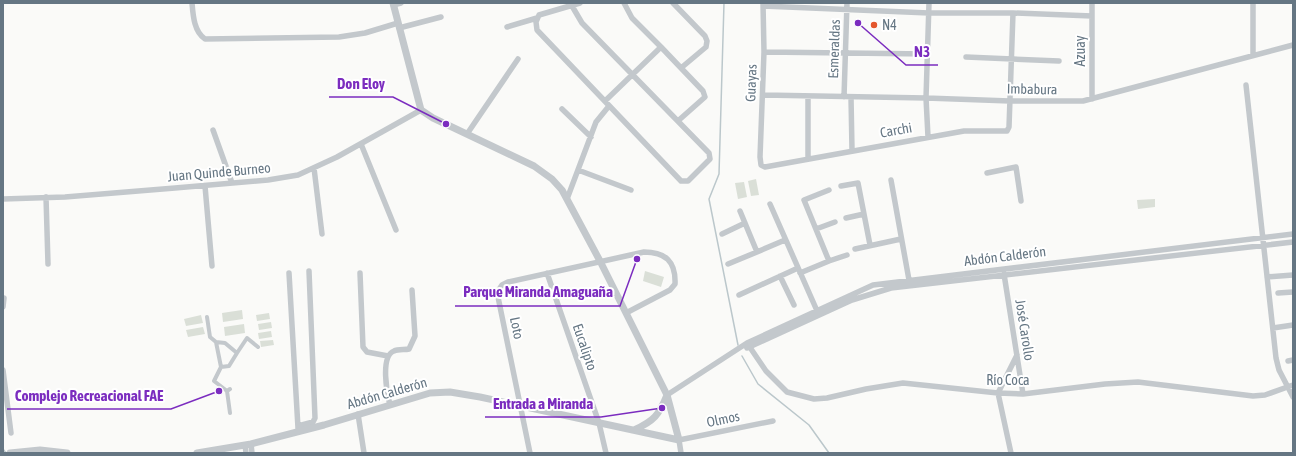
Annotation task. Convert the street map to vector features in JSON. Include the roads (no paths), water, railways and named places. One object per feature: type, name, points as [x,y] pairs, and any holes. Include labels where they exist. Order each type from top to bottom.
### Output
[{"type":"street","points":[[192,3],[194,21],[200,36],[205,39],[339,37],[441,17]]},
{"type":"street","points":[[401,3],[393,4],[421,110],[534,166],[552,180],[567,199],[600,261],[667,395],[681,453]]},
{"type":"street","points":[[507,27],[580,3]]},
{"type":"street","points":[[624,3],[632,18],[661,46],[703,92],[705,97],[679,120]]},
{"type":"street","points":[[673,3],[705,36],[707,41],[704,49],[681,68]]},
{"type":"street","points":[[928,137],[926,98],[929,3]]},
{"type":"street","name":"Azuay","points":[[1092,3],[1092,98]]},
{"type":"street","points":[[1252,55],[1253,3]]},
{"type":"street","points":[[763,4],[776,6],[847,6],[929,13],[1013,13],[1092,16]]},
{"type":"street","name":"Guayas","points":[[761,165],[764,52],[763,4]]},
{"type":"street","points":[[537,18],[536,26],[540,34],[681,180],[688,181],[710,156],[679,120],[582,23],[572,6]]},
{"type":"street","name":"Esmeraldas","points":[[844,96],[847,6]]},
{"type":"street","points":[[1010,101],[1013,13]]},
{"type":"street","name":"Imbabura","points":[[763,95],[1072,102],[1293,45]]},
{"type":"street","points":[[605,101],[661,46]]},
{"type":"street","points":[[764,52],[928,54]]},
{"type":"street","points":[[966,57],[1059,61]]},
{"type":"street","points":[[467,134],[518,59]]},
{"type":"street","points":[[1246,85],[1267,277],[1279,370],[1291,385],[1293,397]]},
{"type":"street","points":[[808,96],[808,159]]},
{"type":"street","points":[[851,97],[852,150]]},
{"type":"street","name":"Carchi","points":[[761,165],[770,167],[852,150],[964,131],[1007,131],[1010,127],[1010,101]]},
{"type":"street","points":[[567,199],[596,122],[609,106]]},
{"type":"street","points":[[562,109],[591,137]]},
{"type":"street","name":"Juan Quinde Burneo","points":[[3,198],[46,197],[205,186],[298,175],[361,144],[421,110]]},
{"type":"street","points":[[213,130],[232,183]]},
{"type":"street","points":[[361,144],[396,230]]},
{"type":"street","points":[[314,168],[322,234]]},
{"type":"street","points":[[987,173],[1016,168],[1021,200]]},
{"type":"street","points":[[578,170],[631,190]]},
{"type":"street","points":[[891,180],[909,280]]},
{"type":"street","points":[[840,186],[858,183],[870,245]]},
{"type":"street","points":[[205,186],[212,266]]},
{"type":"street","points":[[829,190],[804,200],[829,261]]},
{"type":"street","points":[[46,197],[48,264]]},
{"type":"street","points":[[770,204],[818,312]]},
{"type":"street","points":[[740,211],[757,252]]},
{"type":"street","points":[[846,218],[864,214]]},
{"type":"street","points":[[816,229],[835,222]]},
{"type":"street","points":[[722,234],[745,223]]},
{"type":"street","name":"Abdón Calderón","points":[[667,395],[736,352],[873,284],[1293,234]]},
{"type":"street","points":[[855,249],[902,239]]},
{"type":"street","points":[[728,264],[785,240]]},
{"type":"street","name":"Abdón Calderón","points":[[818,312],[891,288],[1293,242]]},
{"type":"street","name":"Loto","points":[[530,453],[498,297],[498,291],[502,285],[508,282],[644,252],[656,252],[666,257],[673,266],[675,284],[670,290],[626,313]]},
{"type":"street","points":[[739,295],[780,276],[846,255]]},
{"type":"street","name":"José Carollo","points":[[1003,269],[1023,394]]},
{"type":"street","points":[[309,271],[314,420],[321,426]]},
{"type":"street","points":[[360,273],[363,347],[367,352],[388,356]]},
{"type":"street","name":"Eucalipto","points":[[547,273],[599,423],[606,453]]},
{"type":"street","points":[[290,274],[298,429],[313,422],[314,420]]},
{"type":"street","points":[[1267,277],[1293,275]]},
{"type":"street","points":[[780,276],[794,305]]},
{"type":"street","points":[[390,405],[386,372],[388,356],[394,350],[409,349],[412,346],[415,336],[412,290]]},
{"type":"street","points":[[1278,293],[1293,292]]},
{"type":"street","points":[[3,307],[5,297]]},
{"type":"street","points":[[207,317],[210,337],[216,342],[225,343],[237,353]]},
{"type":"street","points":[[1273,328],[1293,325]]},
{"type":"street","points":[[221,366],[229,366],[247,338],[258,347]]},
{"type":"street","points":[[216,342],[221,366],[214,381],[228,390],[230,413]]},
{"type":"street","name":"Río Coca","points":[[749,345],[766,371],[787,392],[814,399],[827,398],[866,389],[903,383],[998,394],[1023,394],[1105,384],[1138,382],[1253,396],[1265,395],[1291,385]]},
{"type":"street","points":[[1011,453],[998,394],[1017,355]]},
{"type":"street","points":[[3,370],[11,433]]},
{"type":"street","name":"Abdón Calderón","points":[[197,453],[247,447],[298,429],[321,426],[420,395],[450,392],[679,440]]},
{"type":"street","points":[[634,430],[648,424],[659,415],[667,395]]},
{"type":"street","points":[[358,414],[364,453]]},
{"type":"street","name":"Olmos","points":[[679,440],[773,421]]},
{"type":"street","points":[[247,447],[252,453]]},
{"type":"street","points":[[10,453],[40,450],[67,453]]},
{"type":"waterway","points":[[724,3],[719,174],[709,199],[738,345]]},
{"type":"waterway","points":[[742,356],[758,384],[809,425],[829,453]]},
{"type":"waterway","points":[[3,449],[6,453]]},
{"type":"place","name":"N3","points":[[858,23]]},
{"type":"place","name":"N4","points":[[874,25]]},
{"type":"place","name":"Don Eloy","points":[[446,124]]},
{"type":"place","name":"Parque Miranda Amaguaña","points":[[637,259]]},
{"type":"place","name":"Complejo Recreacional FAE","points":[[219,391]]},
{"type":"place","name":"Entrada a Miranda","points":[[662,408]]}]
